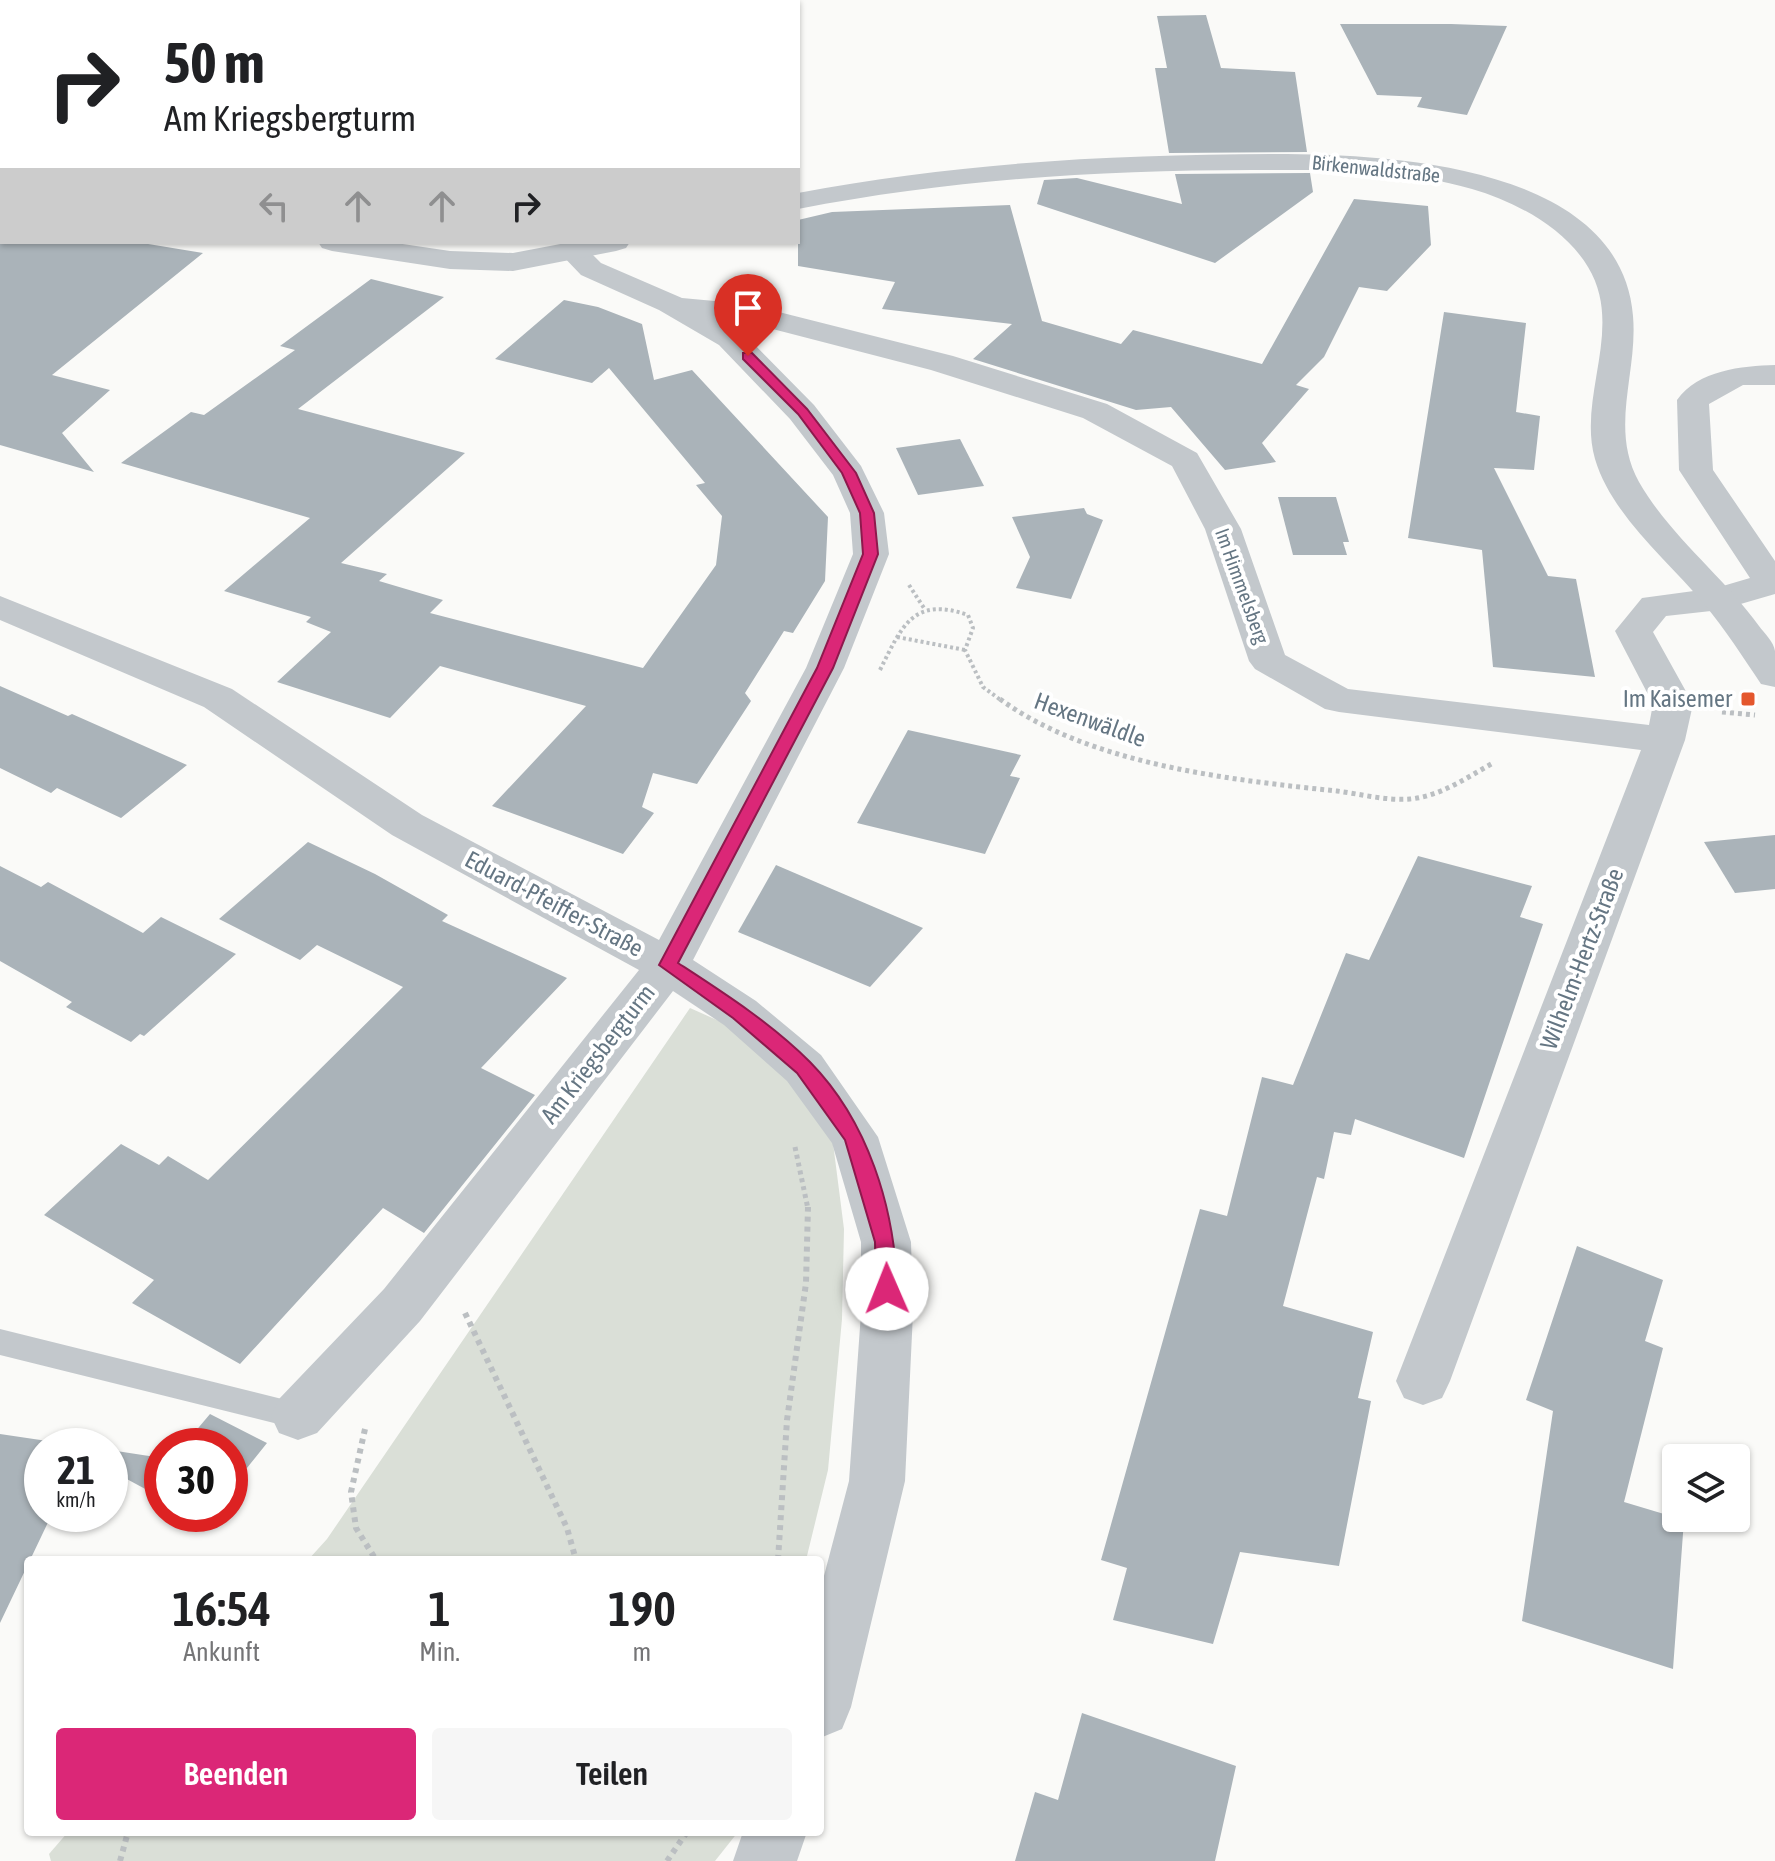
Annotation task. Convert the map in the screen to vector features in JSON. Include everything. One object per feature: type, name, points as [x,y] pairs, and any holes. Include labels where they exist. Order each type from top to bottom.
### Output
[{"type":"street","name":"Birkenwaldstraße","points":[[800,201],[994,170],[1093,162],[1185,161],[1344,162],[1429,171],[1515,194],[1569,227],[1607,273],[1620,324],[1608,442],[1616,470],[1633,497],[1720,599],[1775,675]]},
{"type":"street","points":[[345,244],[450,260],[513,262],[608,244]]},
{"type":"street","name":"Am Kriegsbergturm","points":[[298,1416],[402,1305],[668,965],[825,668],[871,554],[867,513],[849,473],[802,412],[730,338],[670,304],[591,269],[574,252]]},
{"type":"street","name":"Im Himmelsberg","points":[[670,304],[747,313],[942,363],[1095,411],[1185,460],[1223,529],[1246,588],[1268,661],[1339,700],[1665,740]]},
{"type":"street","points":[[1720,599],[1772,583],[1696,470],[1693,400],[1736,376],[1775,375]]},
{"type":"street","name":"Wilhelm-Hertz-Straße","points":[[1423,1381],[1665,740],[1673,704],[1634,631],[1655,606],[1720,599]]},
{"type":"street","name":"Eduard-Pfeiffer-Straße","points":[[0,607],[218,698],[407,825],[668,965],[740,1013],[804,1068],[854,1137],[886,1242],[887,1313],[877,1481],[824,1691]]},
{"type":"street","points":[[765,1861],[774,1836]]},
{"type":"lane","name":"Am Kriegsbergturm","points":[[0,1342],[298,1416]]},
{"type":"path","name":"Hexenwäldle","points":[[878,674],[909,619],[924,608],[949,606],[968,615],[973,628],[965,650],[983,687],[1032,723],[1132,757],[1257,783],[1408,799],[1441,792]]},
{"type":"path","points":[[897,637],[965,650]]},
{"type":"path","points":[[778,1556],[787,1418],[806,1267],[808,1210],[793,1143]]},
{"type":"path","points":[[439,1258],[567,1528],[575,1556]]},
{"type":"path","points":[[366,1427],[351,1492],[356,1528],[374,1556]]},
{"type":"path","points":[[120,1861],[127,1836]]},
{"type":"path","points":[[667,1861],[684,1836]]},
{"type":"shaded area","points":[[690,1008],[737,1029],[786,1069],[833,1143],[844,1229],[842,1319],[828,1470],[807,1556],[312,1556],[327,1539]]},
{"type":"shaded area","points":[[65,1836],[735,1836],[715,1861],[51,1861],[49,1854]]},
{"type":"building","points":[[1206,15],[1221,68],[1295,72],[1307,152],[1169,153],[1155,68],[1167,68],[1157,16]]},
{"type":"building","points":[[1340,24],[1507,26],[1467,115],[1417,107],[1422,97],[1377,95]]},
{"type":"building","points":[[1310,173],[1313,192],[1215,263],[1037,204],[1044,180],[1077,178],[1182,204],[1175,174]]},
{"type":"building","points":[[1354,199],[1428,206],[1431,245],[1387,291],[1359,287],[1324,357],[1296,385],[1309,389],[1262,443],[1276,462],[1225,470],[1171,407],[1136,410],[973,359],[1012,324],[882,309],[895,282],[798,266],[800,220],[832,212],[1010,205],[1042,321],[1121,344],[1133,330],[1262,364]]},
{"type":"building","points":[[0,244],[148,244],[203,253],[52,375],[110,390],[62,433],[94,472],[0,445]]},
{"type":"building","points":[[371,279],[444,297],[298,409],[465,453],[341,563],[387,574],[379,581],[443,600],[430,613],[643,668],[716,565],[722,516],[696,485],[705,483],[609,368],[592,383],[495,359],[564,300],[598,307],[642,324],[654,380],[692,370],[828,517],[825,581],[793,633],[784,631],[745,693],[751,701],[697,784],[653,773],[642,807],[654,813],[623,854],[492,806],[586,706],[440,666],[390,718],[277,682],[331,632],[306,622],[311,617],[224,591],[310,518],[121,463],[191,412],[204,415],[295,350],[280,346]]},
{"type":"building","points":[[1444,312],[1526,323],[1516,412],[1540,416],[1534,470],[1494,468],[1548,576],[1576,579],[1595,677],[1493,667],[1482,550],[1408,538]]},
{"type":"building","points":[[960,439],[984,486],[918,495],[896,448]]},
{"type":"building","points":[[1278,497],[1336,497],[1349,542],[1343,542],[1347,555],[1293,555]]},
{"type":"building","points":[[1084,508],[1087,514],[1103,520],[1071,599],[1016,588],[1030,557],[1012,517]]},
{"type":"building","points":[[0,686],[187,765],[121,818],[57,788],[51,793],[0,768]]},
{"type":"building","points":[[908,730],[1021,755],[1010,776],[1020,778],[985,854],[857,823]]},
{"type":"building","points":[[1775,835],[1775,889],[1735,893],[1704,842]]},
{"type":"building","points":[[308,842],[375,874],[448,915],[442,921],[567,978],[481,1068],[535,1095],[424,1233],[383,1208],[240,1364],[132,1303],[154,1280],[44,1215],[121,1144],[159,1165],[168,1156],[208,1180],[403,987],[317,945],[300,960],[219,919]]},
{"type":"building","points":[[1418,856],[1532,886],[1520,917],[1543,924],[1464,1158],[1355,1119],[1351,1135],[1334,1132],[1324,1179],[1317,1177],[1283,1306],[1373,1332],[1358,1398],[1371,1401],[1339,1566],[1240,1552],[1213,1644],[1113,1620],[1127,1568],[1101,1560],[1200,1209],[1227,1216],[1262,1077],[1293,1085],[1346,953],[1369,960]]},
{"type":"building","points":[[776,865],[923,928],[870,987],[738,932]]},
{"type":"building","points":[[0,866],[41,887],[48,882],[143,933],[161,917],[236,954],[144,1036],[140,1034],[131,1042],[66,1007],[72,1002],[0,961]]},
{"type":"building","points":[[1577,1246],[1663,1280],[1645,1341],[1663,1348],[1624,1502],[1662,1513],[1662,1532],[1683,1532],[1673,1669],[1522,1621],[1553,1411],[1526,1400]]},
{"type":"building","points":[[210,1414],[238,1428],[198,1428]]},
{"type":"building","points":[[248,1433],[267,1443],[248,1467]]},
{"type":"building","points":[[0,1434],[24,1438],[24,1532],[43,1532],[32,1556],[24,1556],[24,1573],[0,1623]]},
{"type":"building","points":[[128,1453],[144,1455],[144,1488],[128,1480]]},
{"type":"building","points":[[1082,1713],[1236,1766],[1215,1861],[1015,1861],[1035,1792],[1058,1800]]},
{"type":"place","name":"Im Kaisemer","points":[[1748,699]]},
{"type":"route","points":[[748,356],[802,412],[849,473],[867,513],[871,554],[825,668],[668,965],[740,1013],[804,1068],[854,1137],[886,1242],[887,1289]]}]
